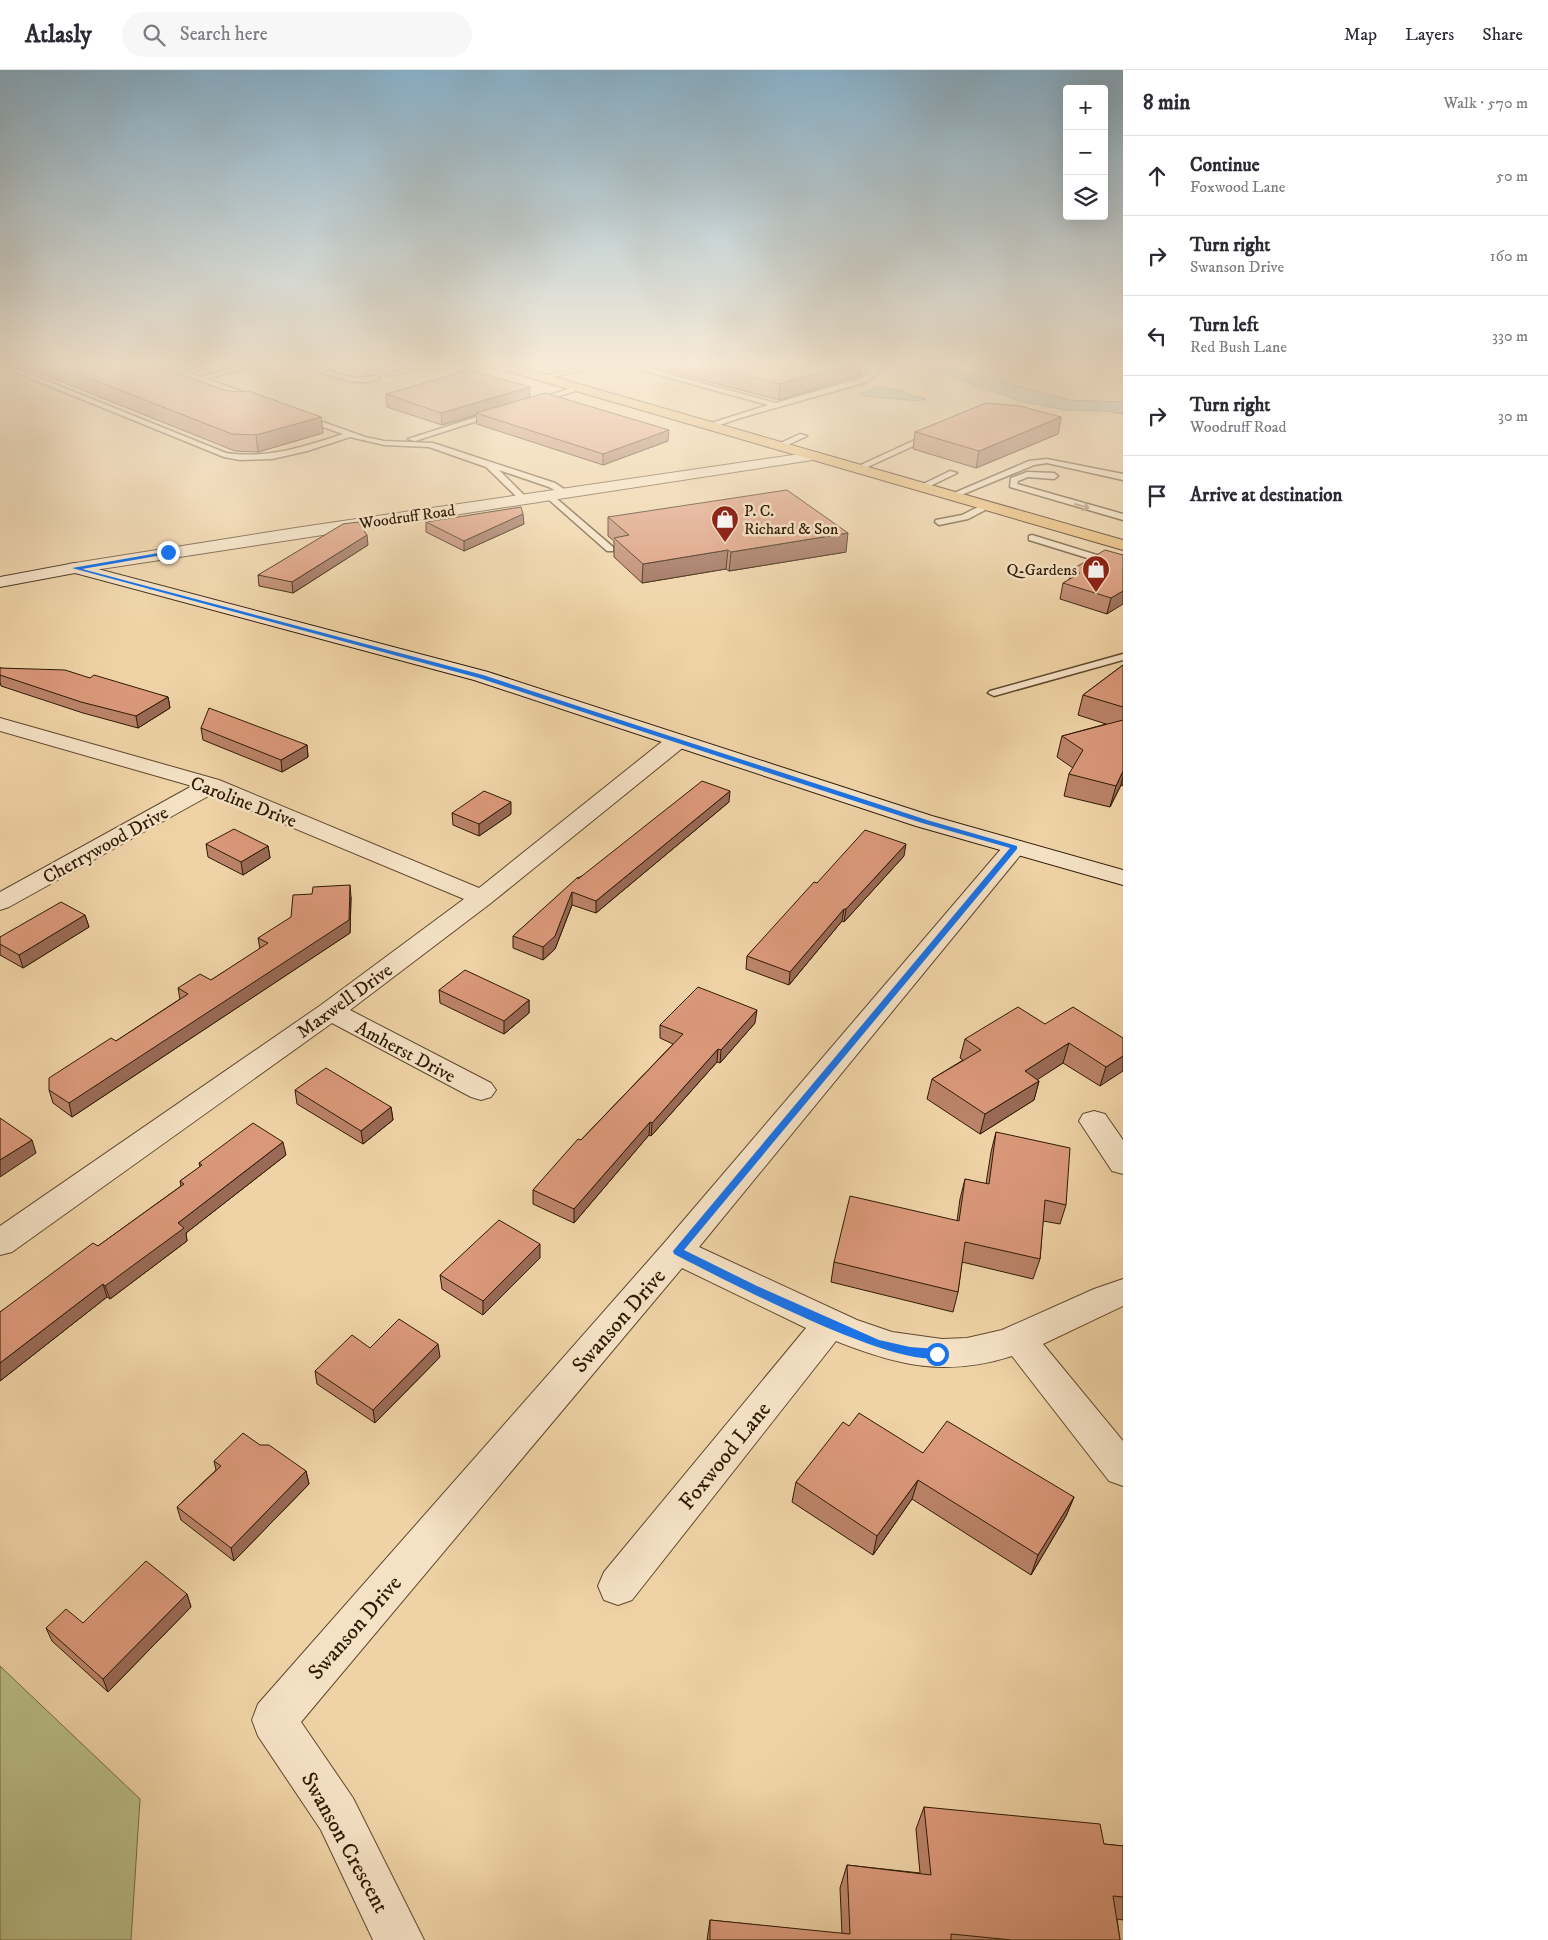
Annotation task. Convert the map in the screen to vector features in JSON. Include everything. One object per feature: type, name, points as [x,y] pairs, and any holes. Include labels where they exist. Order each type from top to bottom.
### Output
[{"type":"main road","points":[[797,451],[1123,545]]},
{"type":"street","name":"Woodruff Road","points":[[0,582],[75,568],[302,532],[814,456]]},
{"type":"street","points":[[75,568],[481,676],[915,818],[1123,878]]},
{"type":"street","name":"Caroline Drive","points":[[0,724],[211,785],[482,898]]},
{"type":"street","name":"Maxwell Drive","points":[[0,1243],[331,1011],[482,898],[676,741]]},
{"type":"street","name":"Cherrywood Drive","points":[[0,902],[211,785]]},
{"type":"street","name":"Swanson Drive","points":[[274,1720],[678,1251],[1015,847]]},
{"type":"street","name":"Amherst Drive","points":[[331,1011],[481,1090]]},
{"type":"street","points":[[1094,1121],[1123,1163]]},
{"type":"street","points":[[678,1251],[830,1324],[878,1344],[910,1351],[937,1354],[966,1353],[1020,1339],[1123,1292]]},
{"type":"street","name":"Foxwood Lane","points":[[618,1586],[830,1324]]},
{"type":"street","points":[[1020,1339],[1123,1469]]},
{"type":"street","name":"Swanson Crescent","points":[[274,1720],[337,1814],[399,1940]]},
{"type":"lane","points":[[215,451],[238,458],[281,456],[296,451]]},
{"type":"lane","points":[[448,451],[552,485],[558,494],[610,549]]},
{"type":"lane","points":[[856,469],[897,451]]},
{"type":"lane","points":[[950,496],[1032,463],[1047,461],[1123,477]]},
{"type":"lane","points":[[487,465],[524,499]]},
{"type":"lane","points":[[921,487],[953,472]]},
{"type":"lane","points":[[1054,476],[1028,474],[1014,480],[1013,485],[1123,517]]},
{"type":"lane","points":[[939,522],[965,517],[986,506]]},
{"type":"lane","points":[[1057,526],[1032,538],[1123,566]]},
{"type":"lane","points":[[994,693],[1123,657]]},
{"type":"green space","points":[[0,1666],[140,1799],[131,1940],[0,1940]]},
{"type":"building","points":[[595,451],[611,451],[603,454]]},
{"type":"building","points":[[787,490],[848,533],[643,564],[614,538],[629,535],[608,517]]},
{"type":"building","points":[[521,507],[523,514],[464,541],[426,522]]},
{"type":"building","points":[[358,522],[367,535],[292,582],[258,575],[343,524]]},
{"type":"building","points":[[1105,550],[1123,555],[1123,591],[1111,598],[1063,583],[1080,573],[1071,570]]},
{"type":"building","points":[[1123,665],[1123,707],[1083,695]]},
{"type":"building","points":[[0,668],[65,670],[90,678],[94,675],[168,697],[136,716],[81,702],[0,675]]},
{"type":"building","points":[[209,708],[307,745],[281,760],[201,728]]},
{"type":"building","points":[[1123,720],[1123,771],[1116,786],[1069,774],[1083,750],[1062,736]]},
{"type":"building","points":[[702,781],[730,791],[596,901],[572,892],[555,936],[543,947],[513,936],[578,877],[578,879]]},
{"type":"building","points":[[484,791],[511,802],[479,824],[452,813]]},
{"type":"building","points":[[234,829],[268,846],[241,862],[206,844]]},
{"type":"building","points":[[865,830],[906,844],[844,909],[790,972],[747,956],[814,882],[817,883]]},
{"type":"building","points":[[350,885],[349,920],[69,1103],[49,1090],[49,1078],[111,1038],[116,1041],[188,994],[178,988],[200,974],[211,980],[268,943],[258,938],[291,917],[293,895],[312,894],[313,887]]},
{"type":"building","points":[[61,902],[85,915],[19,955],[0,944],[0,937]]},
{"type":"building","points":[[465,970],[529,1000],[504,1021],[439,990]]},
{"type":"building","points":[[698,987],[757,1010],[721,1050],[718,1049],[652,1123],[650,1122],[574,1209],[533,1190],[578,1139],[581,1140],[683,1034],[660,1025]]},
{"type":"building","points":[[1018,1007],[1045,1024],[1073,1007],[1123,1038],[1123,1056],[1106,1067],[1069,1043],[1025,1071],[1039,1081],[985,1114],[932,1079],[981,1050],[965,1039]]},
{"type":"building","points":[[326,1068],[391,1107],[361,1131],[295,1090]]},
{"type":"building","points":[[0,1118],[32,1140],[0,1160]]},
{"type":"building","points":[[253,1123],[283,1142],[178,1223],[184,1228],[105,1286],[103,1284],[0,1363],[0,1312],[93,1243],[98,1246],[184,1184],[180,1181],[202,1165],[199,1163]]},
{"type":"building","points":[[996,1132],[1070,1148],[1066,1205],[1045,1200],[1040,1259],[965,1242],[958,1292],[834,1262],[850,1196],[959,1221],[965,1179],[989,1184]]},
{"type":"building","points":[[499,1220],[540,1244],[483,1301],[440,1275]]},
{"type":"building","points":[[399,1319],[438,1344],[373,1410],[315,1371],[352,1335],[370,1348]]},
{"type":"building","points":[[859,1413],[923,1453],[947,1421],[1074,1497],[1038,1555],[918,1480],[877,1536],[796,1482],[843,1422],[849,1426]]},
{"type":"building","points":[[243,1433],[260,1445],[269,1445],[306,1471],[231,1548],[177,1507],[221,1466],[214,1461]]},
{"type":"building","points":[[146,1561],[187,1594],[103,1679],[46,1628],[66,1609],[83,1623]]},
{"type":"building","points":[[924,1807],[1100,1824],[1104,1844],[1123,1846],[1123,1897],[1113,1896],[1120,1940],[1012,1940],[951,1934],[951,1940],[710,1940],[710,1920],[850,1934],[847,1865],[931,1875]]},
{"type":"place","name":"P. C. Richard & Son","points":[[725,543]]},
{"type":"place","name":"Q-Gardens","points":[[1096,593]]},
{"type":"route","points":[[168,552],[75,568],[481,676],[924,821],[1015,847],[678,1251],[754,1289],[878,1344],[910,1351],[937,1354]]}]
